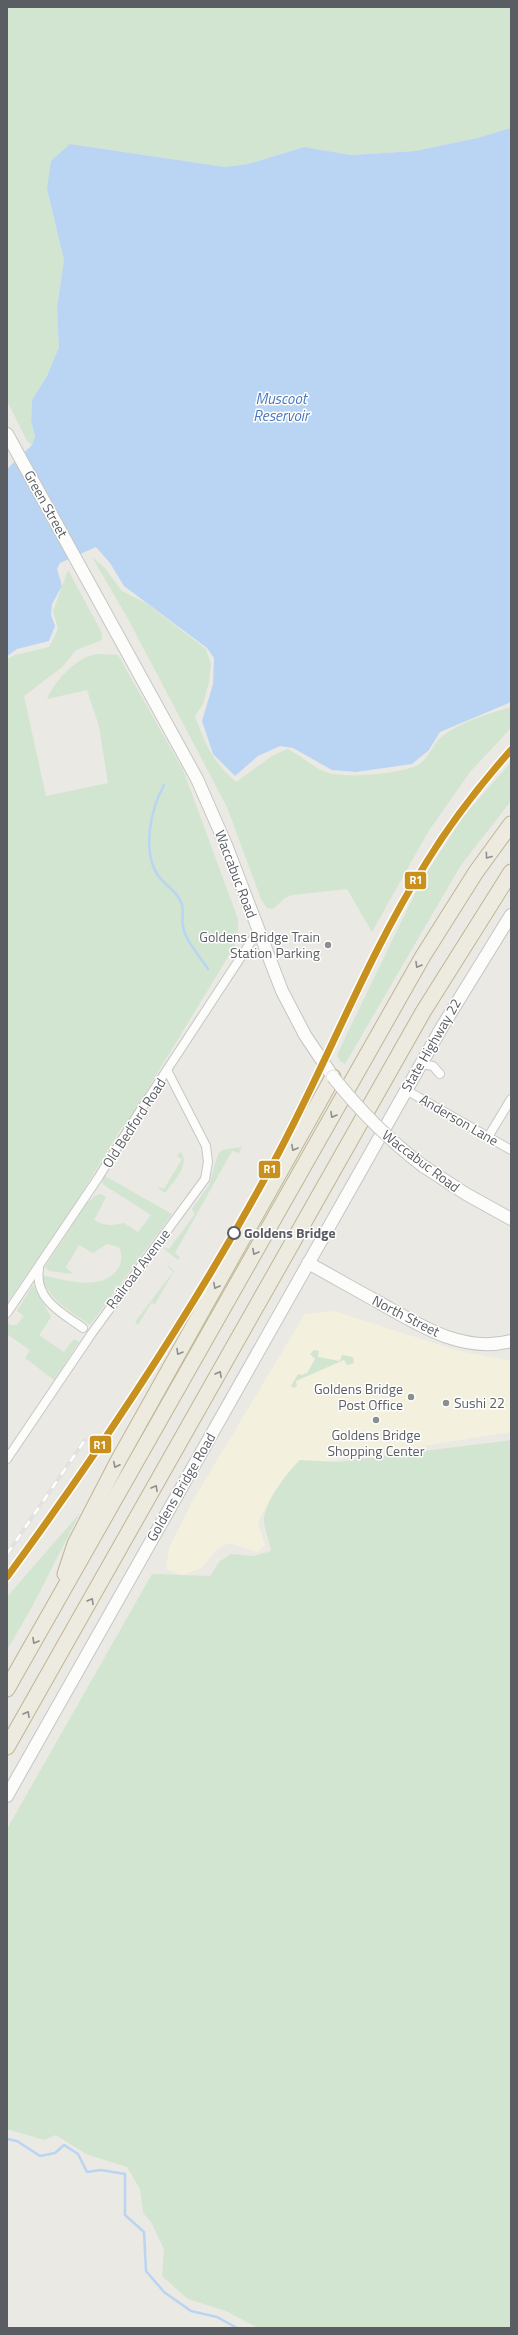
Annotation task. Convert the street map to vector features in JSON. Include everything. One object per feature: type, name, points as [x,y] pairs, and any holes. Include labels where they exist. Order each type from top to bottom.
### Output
[{"type":"highway","points":[[7,1689],[423,956],[476,872],[511,824]]},
{"type":"highway","points":[[7,1747],[399,1055],[467,940],[511,872]]},
{"type":"highway","points":[[54,1607],[75,1544],[137,1426],[333,1077]]},
{"type":"main road","name":"Green Street","points":[[9,437],[84,575]]},
{"type":"main road","name":"Waccabuc Road","points":[[84,575],[197,779],[224,840],[258,931],[292,1012],[333,1077],[367,1118],[387,1137],[423,1166],[466,1194],[511,1219]]},
{"type":"main road","name":"State Highway 22","points":[[356,1178],[462,992],[511,915]]},
{"type":"main road","name":"Goldens Bridge Road","points":[[7,1796],[356,1178]]},
{"type":"main road","name":"North Street","points":[[308,1263],[438,1334],[472,1343],[490,1344],[511,1340]]},
{"type":"street","name":"Old Bedford Road","points":[[7,1313],[40,1265],[258,931]]},
{"type":"street","points":[[421,1064],[432,1066],[440,1074]]},
{"type":"street","name":"Railroad Avenue","points":[[7,1459],[96,1327],[204,1180],[208,1162],[206,1146],[167,1070]]},
{"type":"street","name":"Anderson Lane","points":[[406,1090],[511,1150]]},
{"type":"street","points":[[488,1137],[511,1099]]},
{"type":"street","points":[[40,1265],[37,1279],[40,1290],[47,1300],[83,1328]]},
{"type":"shaded area","points":[[334,1311],[456,1350],[511,1361],[511,1432],[297,1466],[273,1493],[258,1522],[265,1545],[258,1552],[229,1543],[216,1550],[202,1568],[182,1575],[166,1569],[169,1548],[192,1502],[305,1314]]},
{"type":"green space","points":[[7,7],[511,7],[511,128],[477,138],[415,151],[351,155],[304,147],[248,164],[225,167],[70,144],[47,189],[64,260],[57,308],[59,347],[47,376],[32,400],[31,421],[35,436],[32,445],[27,441],[7,401]]},
{"type":"green space","points":[[92,557],[104,567],[122,591],[146,603],[206,649],[211,664],[209,682],[203,704],[195,716],[202,735],[211,752],[221,767],[236,782],[272,756],[287,749],[321,770],[334,774],[359,775],[389,773],[414,767],[427,757],[437,741],[451,730],[476,718],[511,707],[511,728],[470,772],[428,832],[372,932],[347,889],[292,895],[285,898],[273,909],[267,908],[261,899],[227,807],[127,617]]},
{"type":"green space","points":[[68,570],[102,633],[102,640],[76,650],[62,667],[24,696],[46,796],[108,783],[99,726],[87,690],[47,699],[50,692],[60,679],[79,661],[96,654],[118,655],[183,770],[238,919],[238,933],[234,947],[124,1128],[122,1127],[75,1204],[7,1303],[7,659],[15,655],[49,647],[58,629],[53,611]]},
{"type":"green space","points":[[511,762],[511,801],[461,865],[345,1064],[340,1061],[337,1055],[420,883],[463,817]]},
{"type":"green space","points":[[242,1147],[239,1153],[232,1151],[175,1253],[180,1257],[178,1260],[162,1247],[169,1249],[195,1214],[192,1209],[209,1185],[218,1154],[222,1150]]},
{"type":"green space","points":[[181,1152],[184,1162],[180,1173],[166,1192],[163,1192],[157,1186],[164,1189],[182,1159],[177,1156]]},
{"type":"green space","points":[[105,1176],[172,1214],[90,1325],[68,1310],[54,1298],[44,1283],[41,1275],[72,1282],[94,1282],[104,1280],[112,1275],[119,1267],[121,1262],[121,1252],[119,1247],[107,1244],[93,1253],[79,1245],[66,1267],[73,1274],[49,1271],[45,1267],[86,1204],[95,1196],[101,1194],[106,1197],[94,1220],[102,1223],[112,1225],[124,1223],[138,1232],[151,1215],[104,1185],[102,1182]]},
{"type":"green space","points":[[169,1266],[174,1271],[155,1304],[151,1303],[138,1325],[135,1322],[173,1272],[168,1267]]},
{"type":"green space","points":[[33,1285],[51,1317],[39,1335],[64,1352],[74,1339],[79,1342],[54,1380],[25,1358],[30,1350],[7,1334],[7,1322],[10,1325],[17,1325],[24,1316],[17,1311]]},
{"type":"green space","points":[[314,1350],[319,1351],[318,1357],[340,1361],[342,1355],[353,1357],[354,1363],[347,1365],[344,1360],[296,1381],[297,1386],[293,1388],[291,1386],[298,1374],[302,1375],[307,1373],[315,1359],[310,1354]]},
{"type":"green space","points":[[511,1440],[511,2328],[258,2328],[226,2311],[188,2299],[162,2276],[164,2249],[151,2222],[143,2213],[140,2189],[127,2167],[86,2154],[56,2135],[44,2140],[7,2129],[7,1829],[152,1574],[210,1576],[219,1562],[231,1554],[254,1556],[271,1551],[264,1524],[265,1513],[272,1496],[289,1472],[300,1460],[337,1462]]},
{"type":"green space","points":[[80,1513],[33,1605],[7,1650],[7,1597]]},
{"type":"water","name":"Muscoot Reservoir","points":[[511,128],[511,702],[440,732],[429,750],[412,764],[356,772],[332,770],[293,748],[280,746],[258,756],[235,776],[213,754],[202,721],[213,684],[214,658],[207,648],[124,586],[110,563],[96,547],[60,563],[57,569],[62,586],[52,604],[51,615],[55,626],[49,641],[17,649],[7,656],[7,469],[32,445],[35,436],[31,421],[32,400],[47,376],[59,347],[57,308],[64,260],[47,189],[51,161],[70,144],[225,167],[248,164],[304,147],[351,155],[415,151],[477,138]]},
{"type":"waterway","points":[[164,785],[155,806],[150,829],[149,841],[152,864],[160,878],[179,898],[183,908],[184,932],[208,969]]},
{"type":"waterway","points":[[7,2139],[17,2141],[40,2156],[55,2153],[64,2145],[78,2154],[87,2172],[101,2170],[125,2174],[125,2215],[144,2232],[146,2271],[164,2292],[191,2311],[217,2317],[237,2328]]},
{"type":"railway","points":[[7,1554],[85,1440]]},
{"type":"transit line","name":"R1","points":[[7,1577],[80,1475],[184,1317],[248,1209],[297,1118],[367,970],[405,898],[456,818],[477,790],[511,750]]},
{"type":"place","name":"Goldens Bridge Train Station Parking","points":[[328,945]]},
{"type":"place","name":"Goldens Bridge","points":[[234,1233]]},
{"type":"place","name":"Goldens Bridge Post Office","points":[[411,1397]]},
{"type":"place","name":"Sushi 22","points":[[446,1403]]},
{"type":"place","name":"Goldens Bridge Shopping Center","points":[[376,1420]]}]
